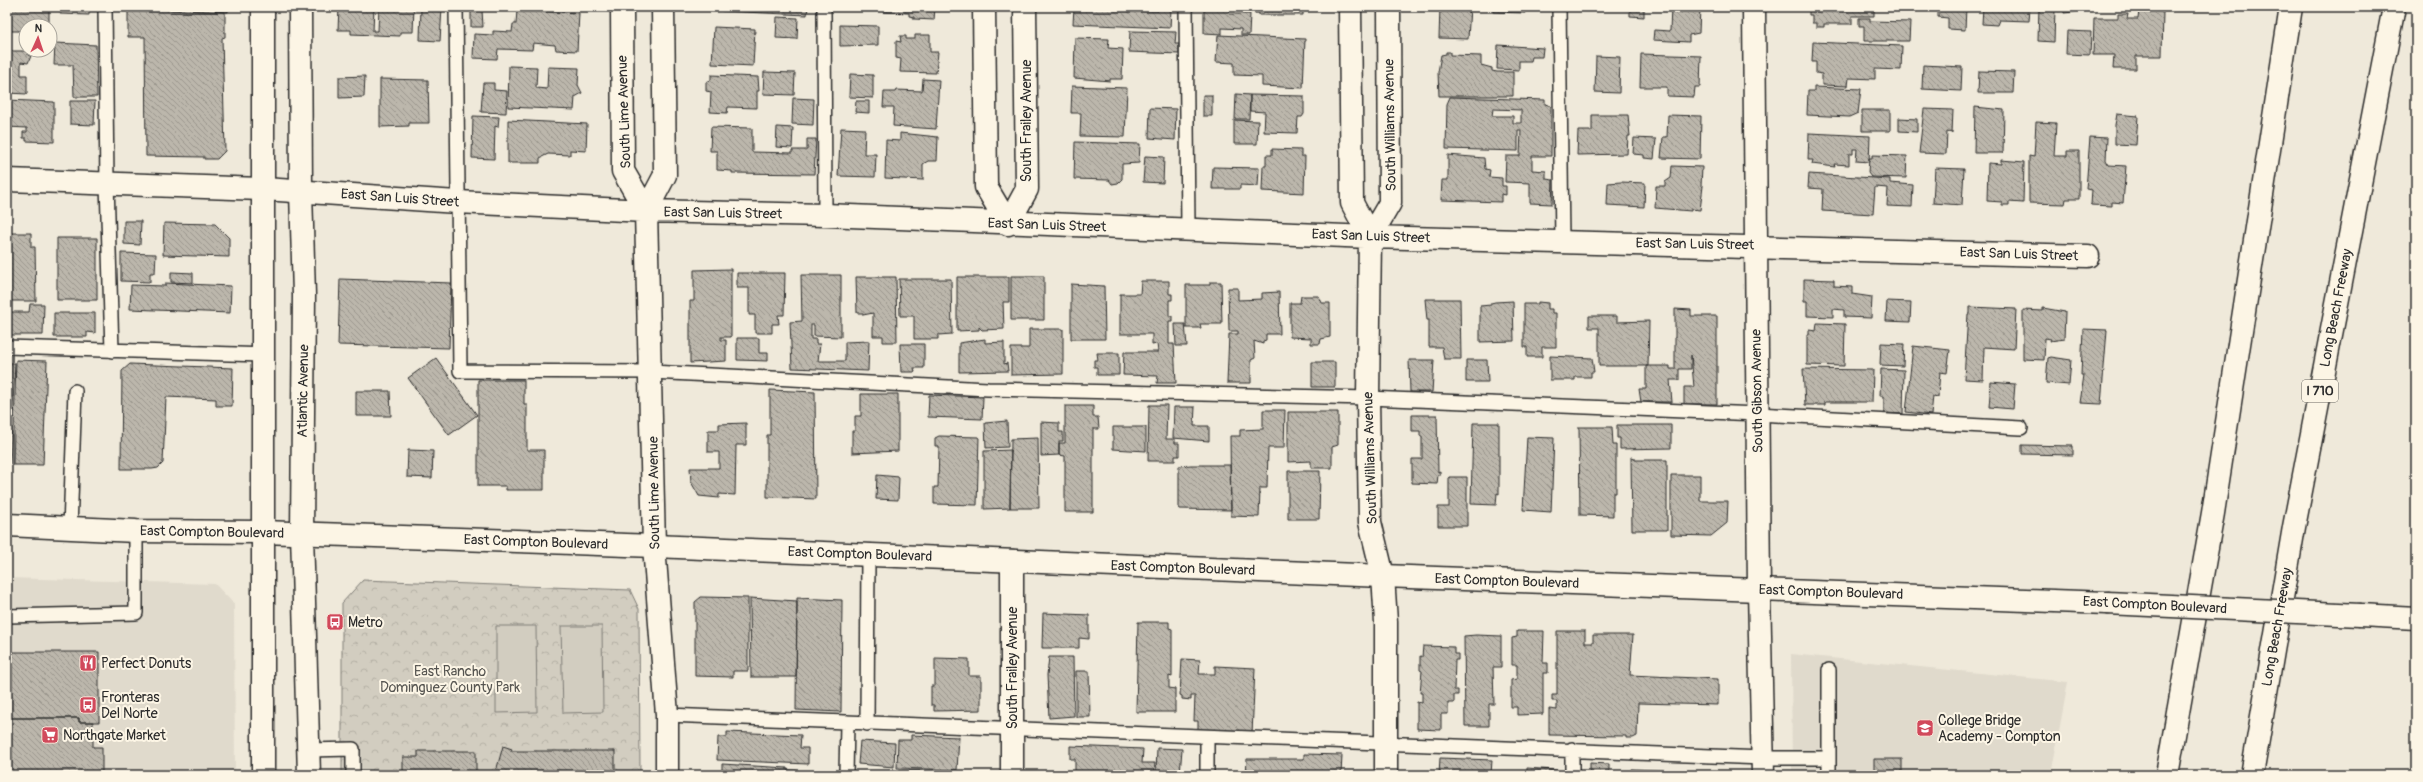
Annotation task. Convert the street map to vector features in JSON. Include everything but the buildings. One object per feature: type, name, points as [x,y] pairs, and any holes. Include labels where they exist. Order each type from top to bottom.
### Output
[{"type":"main road","points":[[263,7],[263,775]]},
{"type":"main road","name":"Atlantic Avenue","points":[[300,7],[301,191],[304,295],[302,533],[309,775]]},
{"type":"main road","name":"South Lime Avenue","points":[[622,7],[623,171],[646,211],[652,372],[654,546],[667,715],[667,775]]},
{"type":"main road","name":"South Lime Avenue","points":[[646,211],[665,175],[663,7]]},
{"type":"main road","points":[[984,7],[986,187],[1008,224]]},
{"type":"main road","name":"South Frailey Avenue","points":[[1008,224],[1027,189],[1025,7]]},
{"type":"main road","name":"South Williams Avenue","points":[[1350,7],[1352,203],[1370,237],[1368,398],[1370,522],[1382,576],[1386,622],[1386,775]]},
{"type":"main road","name":"South Williams Avenue","points":[[1370,237],[1390,203],[1389,7]]},
{"type":"main road","name":"South Gibson Avenue","points":[[1754,7],[1759,590],[1763,766]]},
{"type":"main road","points":[[2167,775],[2213,513],[2291,7]]},
{"type":"main road","name":"Long Beach Freeway","points":[[2252,775],[2294,527],[2394,7]]},
{"type":"main road","name":"East San Luis Street","points":[[7,180],[264,189],[457,202],[646,211],[825,215],[1008,224],[1370,237],[1756,246],[2088,256]]},
{"type":"main road","name":"East Compton Boulevard","points":[[7,525],[136,531],[302,533],[654,546],[1382,576],[2106,603],[2407,618]]},
{"type":"main road","name":"South Frailey Avenue","points":[[1012,561],[1012,775]]},
{"type":"lane","points":[[105,7],[107,183],[112,351]]},
{"type":"lane","points":[[456,7],[460,371],[652,372],[988,389],[1368,398],[1758,414],[2021,428]]},
{"type":"lane","points":[[824,7],[825,215]]},
{"type":"lane","points":[[1186,7],[1188,230]]},
{"type":"lane","points":[[1559,7],[1562,241]]},
{"type":"lane","points":[[7,347],[264,355]]},
{"type":"lane","points":[[70,528],[75,391]]},
{"type":"lane","points":[[7,616],[136,613],[136,531]]},
{"type":"lane","points":[[867,724],[868,555]]},
{"type":"lane","points":[[1829,670],[1829,775]]},
{"type":"lane","points":[[667,715],[1207,737],[1572,749],[1763,766],[1829,758]]},
{"type":"lane","points":[[846,775],[847,722]]},
{"type":"lane","points":[[1207,737],[1207,775]]},
{"type":"lane","points":[[308,750],[353,749],[353,775]]},
{"type":"lane","points":[[1572,749],[1572,775]]},
{"type":"shaded area","points":[[7,578],[215,584],[234,604],[235,775],[7,775]]},
{"type":"shaded area","name":"College Bridge Academy - Compton","points":[[1791,654],[2068,682],[2051,775],[1792,775]]},
{"type":"green space","name":"East Rancho Dominguez County Park","points":[[363,580],[630,590],[639,609],[640,775],[342,775],[342,603]]},
{"type":"green space","points":[[496,626],[536,626],[537,712],[496,713]]},
{"type":"green space","points":[[561,626],[602,626],[603,712],[563,713]]},
{"type":"place","name":"Metro","points":[[335,622]]},
{"type":"place","name":"Perfect Donuts","points":[[88,663]]},
{"type":"place","name":"Fronteras Del Norte","points":[[88,705]]},
{"type":"place","name":"College Bridge Academy - Compton","points":[[1925,728]]},
{"type":"place","name":"Northgate Market","points":[[50,735]]}]
